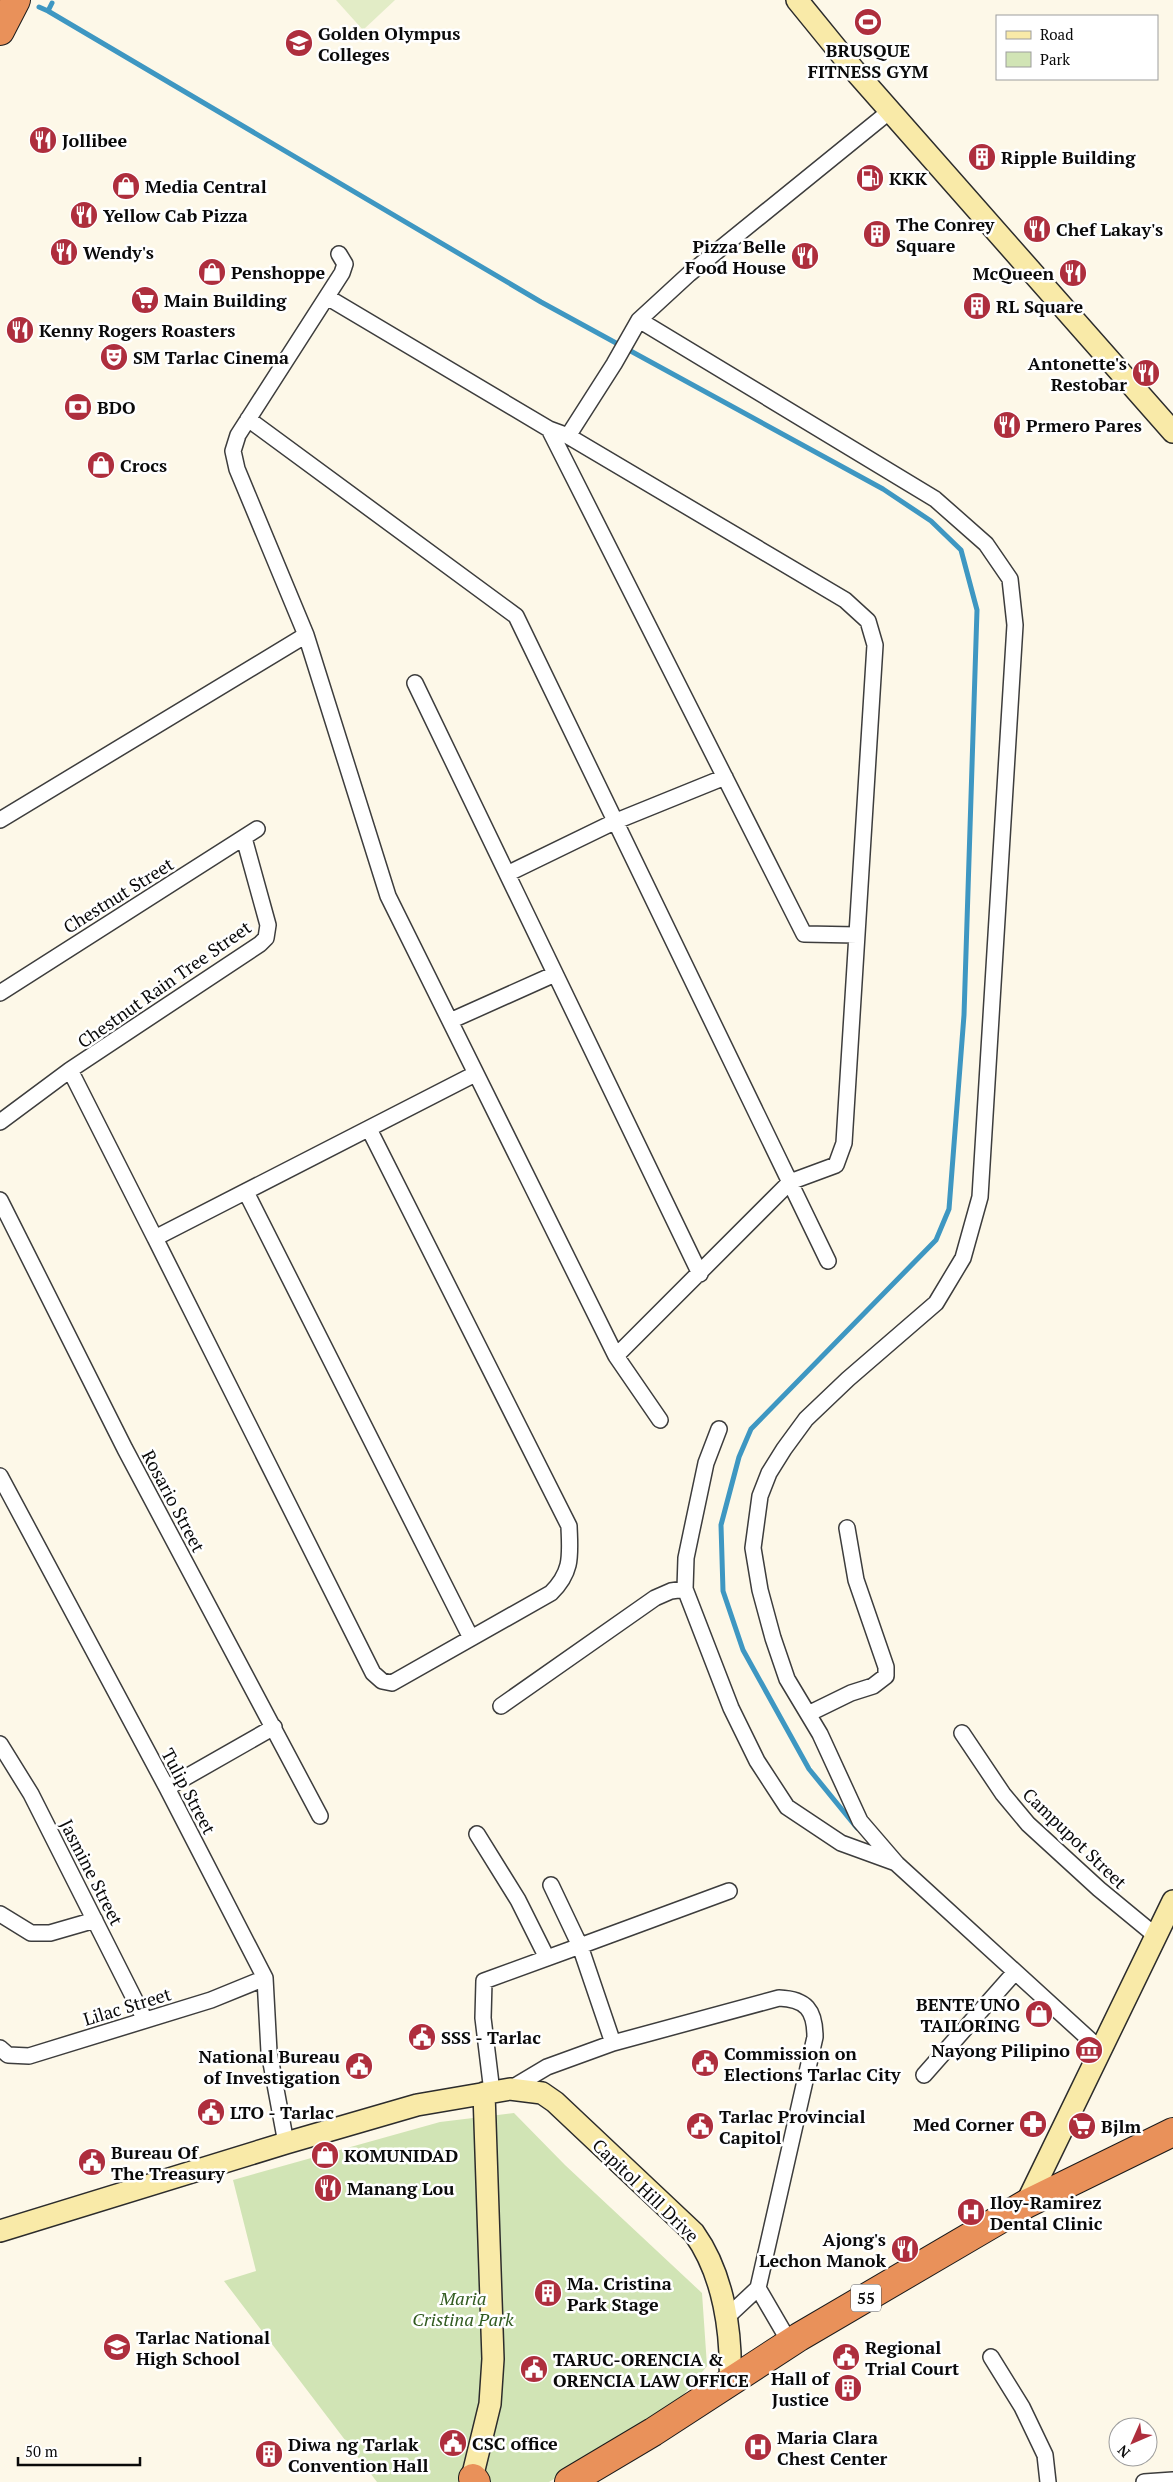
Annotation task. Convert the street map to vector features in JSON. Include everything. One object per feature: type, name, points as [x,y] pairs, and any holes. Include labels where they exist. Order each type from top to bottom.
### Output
[{"type":"highway","points":[[0,31],[16,0]]},
{"type":"highway","name":"55","points":[[569,2482],[730,2384],[790,2343],[1026,2204],[1173,2132]]},
{"type":"street","points":[[797,0],[890,111],[1173,432]]},
{"type":"street","points":[[568,436],[614,364],[636,325],[689,274],[890,111]]},
{"type":"street","points":[[339,254],[344,260],[344,268],[234,443],[234,460],[306,635],[388,896],[616,1356],[660,1420]]},
{"type":"street","points":[[327,297],[549,428],[568,436],[845,600],[868,621],[874,644],[844,1143],[836,1165],[790,1182],[616,1356]]},
{"type":"street","points":[[636,325],[935,499],[986,544],[1010,579],[1015,625],[980,1197],[963,1258],[936,1302],[883,1347],[806,1419],[769,1473],[760,1496],[753,1548],[760,1590],[772,1638],[787,1679],[820,1734],[860,1821],[897,1864],[1101,2050]]},
{"type":"street","points":[[248,419],[516,616],[828,1261]]},
{"type":"street","points":[[549,428],[804,934],[857,935]]},
{"type":"street","points":[[0,820],[306,635]]},
{"type":"street","points":[[415,683],[700,1274]]},
{"type":"street","points":[[506,874],[614,822],[725,777]]},
{"type":"street","name":"Chestnut Street","points":[[0,992],[250,833]]},
{"type":"street","name":"Chestnut Rain Tree Street","points":[[0,1122],[70,1070],[260,944],[266,938],[268,925],[250,833]]},
{"type":"street","points":[[450,1021],[555,974]]},
{"type":"street","points":[[70,1070],[373,1673],[382,1681],[392,1683],[552,1593],[561,1583],[570,1564],[569,1526],[369,1129]]},
{"type":"street","points":[[155,1238],[475,1074]]},
{"type":"street","points":[[246,1192],[471,1638]]},
{"type":"street","name":"Rosario Street","points":[[0,1200],[125,1449],[320,1816]]},
{"type":"street","points":[[719,1429],[706,1463],[686,1558],[685,1589],[736,1717],[756,1762],[787,1807],[841,1843],[897,1864]]},
{"type":"street","name":"Tulip Street","points":[[0,1476],[167,1788],[265,1978],[268,2044],[286,2143]]},
{"type":"street","points":[[808,1714],[873,1686],[886,1676],[886,1667],[856,1580],[847,1528]]},
{"type":"street","points":[[502,1706],[654,1598],[672,1591],[685,1589]]},
{"type":"street","points":[[167,1788],[274,1727]]},
{"type":"street","name":"Campupot Street","points":[[962,1733],[1004,1794],[1028,1824],[1099,1889],[1156,1936]]},
{"type":"street","name":"Jasmine Street","points":[[0,1744],[31,1794],[145,2020]]},
{"type":"street","points":[[477,1834],[518,1900],[547,1958]]},
{"type":"street","points":[[551,1885],[580,1946],[613,2043]]},
{"type":"street","points":[[473,2481],[490,2404],[493,2359],[495,2091],[483,2018],[484,1981],[729,1892]]},
{"type":"street","points":[[1026,2204],[1173,1901]]},
{"type":"street","points":[[0,1914],[31,1934],[50,1933],[95,1920]]},
{"type":"street","points":[[924,2075],[1015,1972]]},
{"type":"street","name":"Lilac Street","points":[[0,2048],[8,2054],[29,2056],[211,2000],[265,1978]]},
{"type":"street","points":[[495,2091],[547,2067],[613,2043],[779,1998],[791,1998],[811,2011],[815,2022],[815,2037],[758,2288],[726,2318]]},
{"type":"street","name":"Capitol Hill Drive","points":[[0,2231],[286,2143],[418,2105],[495,2091],[542,2094],[555,2102],[694,2233],[704,2248],[712,2266],[726,2318],[731,2348],[730,2384]]},
{"type":"street","points":[[758,2288],[790,2343]]},
{"type":"street","points":[[991,2357],[1022,2406],[1045,2455],[1048,2482]]},
{"type":"street","points":[[1144,2482],[1173,2480]]},
{"type":"green space","points":[[336,0],[395,0],[363,30]]},
{"type":"green space","name":"Maria Cristina Park","points":[[514,2113],[565,2165],[702,2293],[707,2366],[677,2403],[549,2482],[377,2482],[224,2281],[256,2271],[233,2180],[440,2122]]},
{"type":"waterway","points":[[48,11],[52,3]]},
{"type":"waterway","points":[[39,7],[541,302],[883,489],[931,521],[961,550],[977,610],[964,1015],[949,1209],[936,1240],[751,1429],[739,1457],[721,1525],[723,1591],[743,1650],[809,1769],[857,1828]]},
{"type":"place","name":"BRUSQUE FITNESS GYM","points":[[868,22]]},
{"type":"place","name":"Golden Olympus Colleges","points":[[299,43]]},
{"type":"place","name":"Jollibee","points":[[43,140]]},
{"type":"place","name":"Ripple Building","points":[[982,157]]},
{"type":"place","name":"KKK","points":[[870,178]]},
{"type":"place","name":"Media Central","points":[[126,186]]},
{"type":"place","name":"Yellow Cab Pizza","points":[[84,215]]},
{"type":"place","name":"Chef Lakay's","points":[[1037,229]]},
{"type":"place","name":"The Conrey Square","points":[[877,234]]},
{"type":"place","name":"Wendy's","points":[[64,252]]},
{"type":"place","name":"Pizza Belle Food House","points":[[805,256]]},
{"type":"place","name":"Penshoppe","points":[[212,272]]},
{"type":"place","name":"McQueen","points":[[1073,273]]},
{"type":"place","name":"Main Building","points":[[145,300]]},
{"type":"place","name":"RL Square","points":[[977,306]]},
{"type":"place","name":"Kenny Rogers Roasters","points":[[20,330]]},
{"type":"place","name":"SM Tarlac Cinema","points":[[114,357]]},
{"type":"place","name":"Antonette's Restobar","points":[[1146,373]]},
{"type":"place","name":"BDO","points":[[78,407]]},
{"type":"place","name":"Prmero Pares","points":[[1007,425]]},
{"type":"place","name":"Crocs","points":[[101,465]]},
{"type":"place","name":"BENTE UNO TAILORING","points":[[1039,2014]]},
{"type":"place","name":"SSS - Tarlac","points":[[422,2037]]},
{"type":"place","name":"Nayong Pilipino","points":[[1089,2050]]},
{"type":"place","name":"Commission on Elections Tarlac City","points":[[705,2063]]},
{"type":"place","name":"National Bureau of Investigation","points":[[359,2066]]},
{"type":"place","name":"LTO - Tarlac","points":[[211,2112]]},
{"type":"place","name":"Med Corner","points":[[1033,2124]]},
{"type":"place","name":"Tarlac Provincial Capitol","points":[[700,2126]]},
{"type":"place","name":"Bjlm","points":[[1082,2126]]},
{"type":"place","name":"KOMUNIDAD","points":[[325,2155]]},
{"type":"place","name":"Bureau Of The Treasury","points":[[92,2162]]},
{"type":"place","name":"Manang Lou","points":[[328,2188]]},
{"type":"place","name":"Iloy-Ramirez Dental Clinic","points":[[971,2212]]},
{"type":"place","name":"Ajong's Lechon Manok","points":[[905,2249]]},
{"type":"place","name":"Ma. Cristina Park Stage","points":[[548,2293]]},
{"type":"place","name":"Tarlac National High School","points":[[117,2347]]},
{"type":"place","name":"Regional Trial Court","points":[[846,2357]]},
{"type":"place","name":"TARUC-ORENCIA & ORENCIA LAW OFFICE","points":[[534,2369]]},
{"type":"place","name":"Hall of Justice","points":[[848,2388]]},
{"type":"place","name":"CSC office","points":[[453,2443]]},
{"type":"place","name":"Maria Clara Chest Center","points":[[758,2447]]},
{"type":"place","name":"Diwa ng Tarlak Convention Hall","points":[[269,2454]]}]
